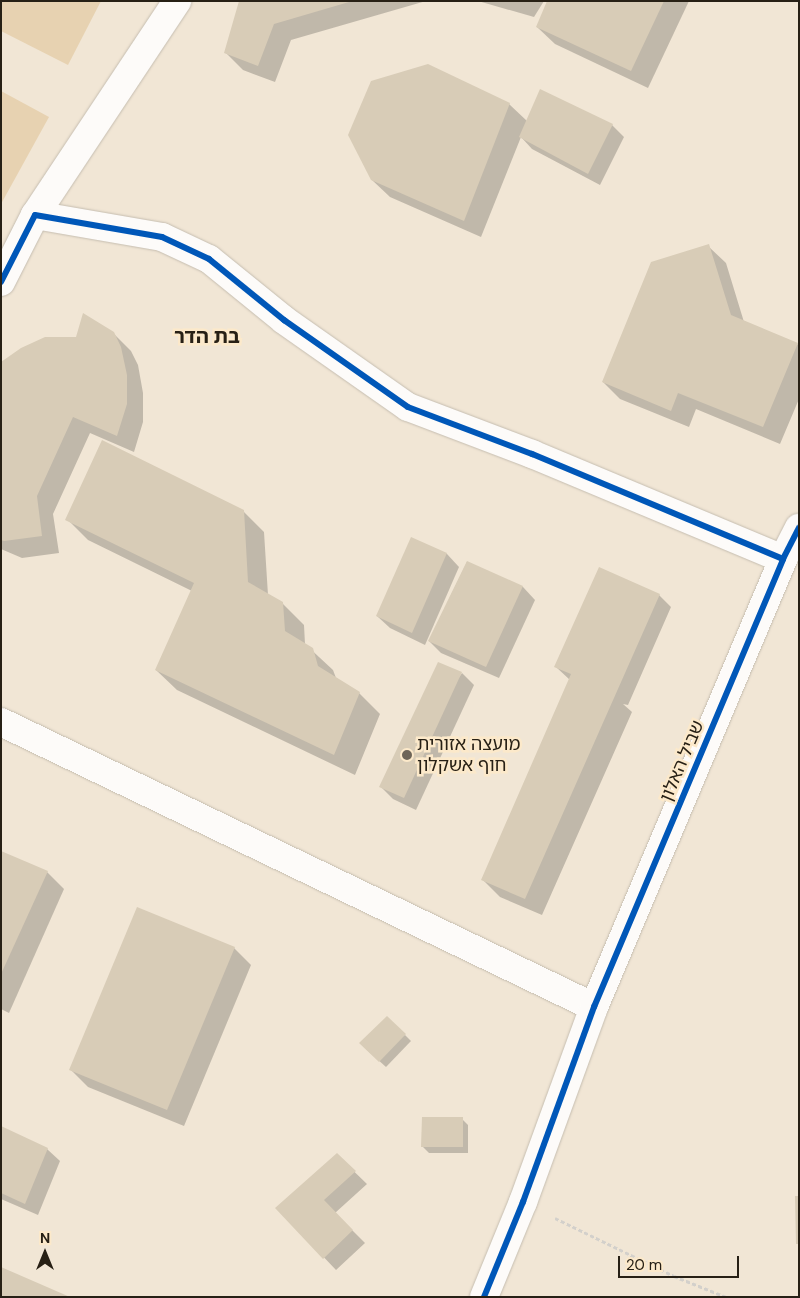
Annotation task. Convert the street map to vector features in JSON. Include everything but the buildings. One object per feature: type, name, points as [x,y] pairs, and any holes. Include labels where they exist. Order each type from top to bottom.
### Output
[{"type":"street","points":[[1,282],[35,215],[177,1]]},
{"type":"street","points":[[35,215],[162,237],[209,259],[284,320],[408,406],[532,454],[783,559]]},
{"type":"street","name":"שביל האלון","points":[[484,1297],[523,1202],[594,1007],[783,559],[799,528]]},
{"type":"street","points":[[1,722],[594,1007]]},
{"type":"path","points":[[523,1202],[674,1276],[726,1297]]},
{"type":"shaded area","points":[[1,1],[101,1],[68,65],[1,31]]},
{"type":"shaded area","points":[[1,91],[49,117],[1,204]]},
{"type":"cycle path","points":[[1,282],[35,215],[162,237],[209,259],[284,320],[408,407],[532,454],[783,559]]},
{"type":"cycle path","points":[[484,1297],[523,1202],[594,1007],[783,559],[799,528]]},
{"type":"place","name":"מועצה אזורית חוף אשקלון","points":[[407,755]]},
{"type":"district","name":"בת הדר","points":[[207,336]]}]
